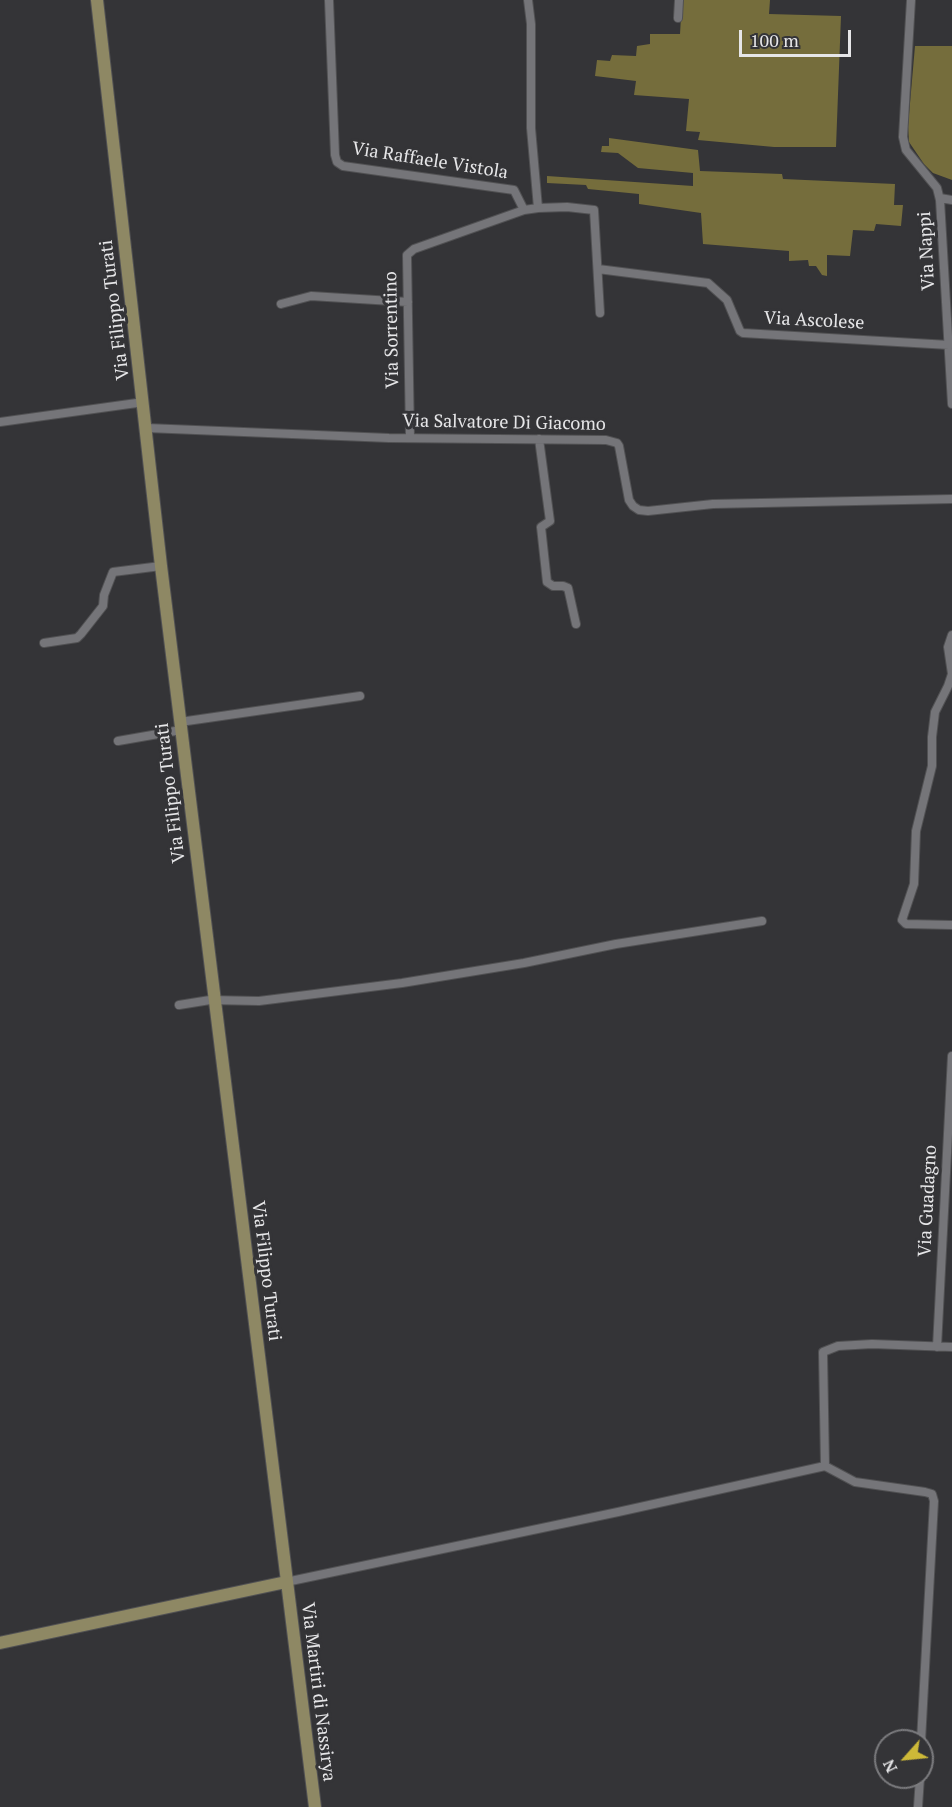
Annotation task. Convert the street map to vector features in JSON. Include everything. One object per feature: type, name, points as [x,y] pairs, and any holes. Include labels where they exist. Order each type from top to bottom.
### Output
[{"type":"street","name":"Via Filippo Turati","points":[[98,0],[161,566],[286,1582]]},
{"type":"street","name":"Via Raffaele Vistola","points":[[329,0],[337,162],[343,166],[514,190],[524,210]]},
{"type":"street","points":[[528,0],[531,24],[531,128],[538,208]]},
{"type":"street","points":[[678,18],[679,0]]},
{"type":"street","name":"Via Nappi","points":[[911,0],[903,137],[906,150],[937,188],[940,198],[952,404]]},
{"type":"street","points":[[940,198],[952,200]]},
{"type":"street","name":"Via Sorrentino","points":[[410,438],[407,255],[409,252],[524,210],[567,207],[594,210],[600,313]]},
{"type":"street","name":"Via Ascolese","points":[[598,269],[708,283],[727,300],[740,331],[743,333],[949,345]]},
{"type":"street","points":[[281,304],[311,296],[408,302]]},
{"type":"street","points":[[0,422],[144,402]]},
{"type":"street","name":"Via Salvatore Di Giacomo","points":[[147,428],[410,438],[606,440],[617,443],[621,451],[629,500],[639,510],[648,511],[713,504],[952,499]]},
{"type":"street","points":[[539,439],[550,521],[541,527],[547,582],[553,586],[563,585],[568,588],[576,624]]},
{"type":"street","points":[[44,643],[77,638],[81,634],[103,606],[104,595],[113,572],[161,566]]},
{"type":"street","points":[[952,635],[948,647],[952,674],[935,712],[932,766],[916,831],[914,884],[902,920],[906,924],[952,925]]},
{"type":"street","points":[[118,741],[181,726],[360,696]]},
{"type":"street","points":[[179,1005],[214,1000],[259,1001],[402,983],[524,963],[616,944],[762,921]]},
{"type":"street","name":"Via Guadagno","points":[[938,1347],[952,1056]]},
{"type":"street","points":[[825,1466],[823,1352],[838,1346],[872,1344],[952,1347]]},
{"type":"street","points":[[0,1643],[825,1466],[855,1482],[932,1494],[934,1501],[922,1729]]},
{"type":"street","name":"Via Martiri di Nassirya","points":[[286,1582],[315,1807]]},
{"type":"street","points":[[918,1807],[919,1789]]},
{"type":"shaded area","points":[[682,0],[770,0],[769,14],[841,16],[836,147],[774,147],[698,140],[700,132],[686,131],[689,99],[634,95],[636,81],[595,76],[597,60],[610,61],[612,55],[636,56],[637,46],[650,44],[650,34],[680,34]]},
{"type":"shaded area","points":[[915,46],[952,46],[952,180],[933,173],[909,142],[908,126]]},
{"type":"shaded area","points":[[609,138],[698,150],[700,171],[782,174],[783,179],[895,184],[894,205],[903,205],[901,226],[876,224],[874,231],[853,230],[850,256],[827,255],[827,276],[822,275],[816,266],[809,266],[808,260],[789,261],[789,251],[703,244],[701,213],[639,204],[639,194],[588,189],[586,185],[547,183],[547,176],[693,186],[693,173],[638,168],[618,153],[601,152],[602,146],[609,146]]}]
